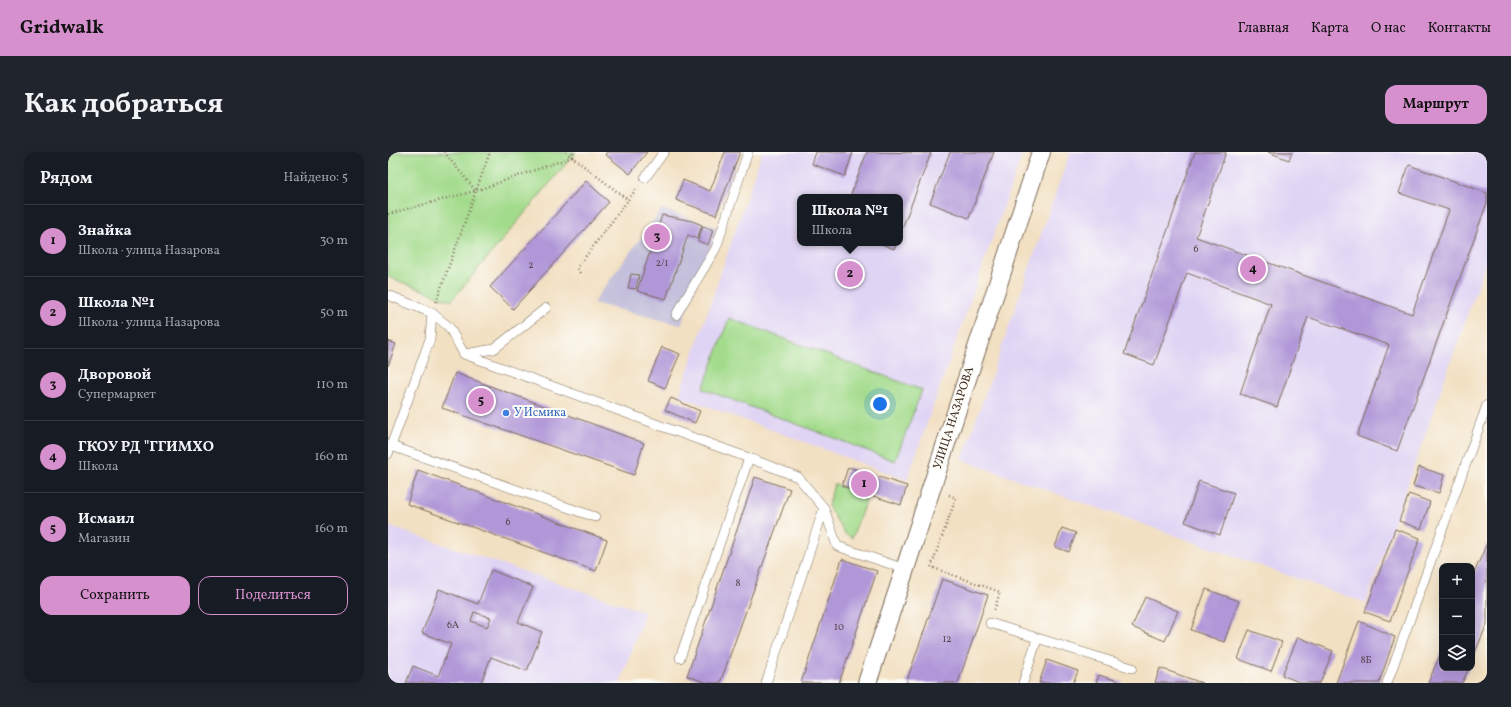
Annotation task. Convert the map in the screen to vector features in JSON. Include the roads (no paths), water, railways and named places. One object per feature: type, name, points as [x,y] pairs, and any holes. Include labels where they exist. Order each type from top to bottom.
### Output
[{"type":"street","name":"УЛИЦА НАЗАРОВА","points":[[866,683],[905,569],[1041,152]]},
{"type":"lane","points":[[645,178],[664,152]]},
{"type":"lane","points":[[676,315],[716,248],[748,152]]},
{"type":"lane","points":[[388,295],[432,313],[449,327],[464,354],[798,477],[824,508],[837,546],[905,569]]},
{"type":"lane","points":[[464,354],[494,349],[546,308]]},
{"type":"lane","points":[[432,313],[430,339],[390,450],[596,517]]},
{"type":"lane","points":[[1387,683],[1487,405]]},
{"type":"lane","points":[[680,658],[749,458]]},
{"type":"lane","points":[[766,683],[824,508]]},
{"type":"lane","points":[[990,623],[1132,668]]},
{"type":"lane","points":[[1023,683],[1037,639]]},
{"type":"place","name":"Дворовой","points":[[657,237]]},
{"type":"place","name":"ГКОУ РД \"ГГИМХО","points":[[1253,269]]},
{"type":"place","name":"Школа №1","points":[[850,274]]},
{"type":"place","name":"Исмаил","points":[[481,401]]},
{"type":"place","name":"У Исмика","points":[[506,413]]},
{"type":"place","name":"Знайка","points":[[864,484]]}]
